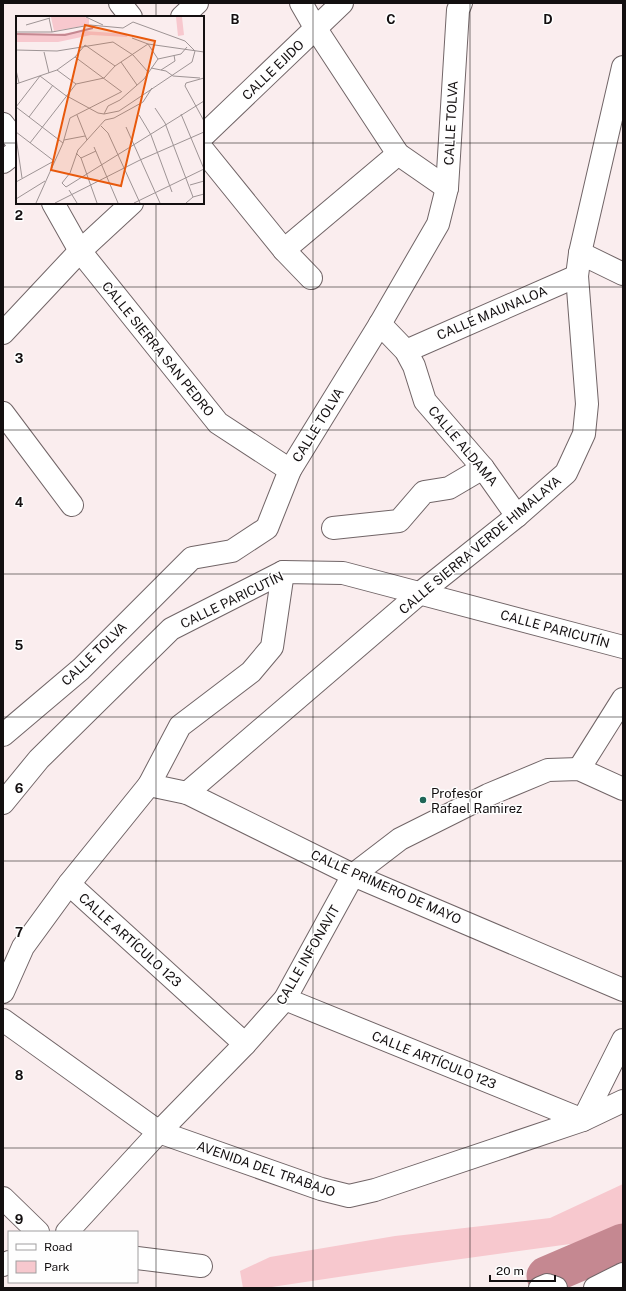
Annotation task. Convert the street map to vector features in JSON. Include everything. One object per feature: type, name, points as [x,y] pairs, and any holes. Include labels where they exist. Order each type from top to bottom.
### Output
[{"type":"street","points":[[120,3],[130,16]]},
{"type":"street","points":[[183,16],[197,3]]},
{"type":"street","points":[[302,3],[316,29],[398,154],[447,188]]},
{"type":"street","name":"CALLE EJIDO","points":[[204,135],[342,3]]},
{"type":"street","name":"CALLE TOLVA","points":[[3,735],[80,669],[192,558],[232,551],[266,528],[290,470],[380,324],[438,224],[447,188],[458,10],[461,3]]},
{"type":"street","name":"CALLE SIERRA VERDE HIMALAYA","points":[[187,793],[419,594],[517,516],[566,474],[584,434],[586,404],[577,276],[580,253],[622,78]]},
{"type":"street","points":[[3,124],[16,141]]},
{"type":"street","points":[[204,151],[284,250],[311,278]]},
{"type":"street","points":[[3,162],[16,152]]},
{"type":"street","points":[[284,250],[398,154]]},
{"type":"street","name":"CALLE SIERRA SAN PEDRO","points":[[54,204],[80,251],[218,423],[290,470]]},
{"type":"street","points":[[3,333],[80,251],[131,204]]},
{"type":"street","points":[[580,253],[623,274]]},
{"type":"street","name":"CALLE MAUNALOA","points":[[406,351],[577,276]]},
{"type":"street","name":"CALLE ALDAMA","points":[[380,324],[406,351],[414,366],[425,401],[483,468],[517,516]]},
{"type":"street","points":[[3,413],[72,505]]},
{"type":"street","points":[[333,528],[399,521],[424,492],[449,488],[483,468]]},
{"type":"street","points":[[3,992],[23,947],[69,884],[149,785],[180,726],[251,672],[272,647],[283,572]]},
{"type":"street","name":"CALLE PARICUTÍN","points":[[3,803],[39,759],[171,629],[283,572],[343,573],[623,647]]},
{"type":"street","points":[[623,699],[579,769],[623,789]]},
{"type":"street","name":"CALLE INFONAVIT","points":[[68,1231],[158,1132],[245,1044],[285,999],[353,875],[400,839],[488,795],[548,770],[579,769]]},
{"type":"street","name":"CALLE PRIMERO DE MAYO","points":[[149,785],[187,793],[353,875],[623,990]]},
{"type":"street","name":"CALLE ARTÍCULO 123","points":[[69,884],[245,1044]]},
{"type":"street","name":"CALLE ARTÍCULO 123","points":[[285,999],[583,1120]]},
{"type":"street","name":"AVENIDA DEL TRABAJO","points":[[3,1020],[158,1132],[321,1189],[349,1196],[375,1190],[583,1120],[623,1101]]},
{"type":"street","points":[[583,1120],[623,1040]]},
{"type":"street","points":[[3,1198],[37,1231]]},
{"type":"street","points":[[138,1258],[201,1266]]},
{"type":"street","points":[[595,1288],[623,1274]]},
{"type":"street","points":[[540,1288],[547,1286],[556,1288]]},
{"type":"green space","points":[[623,1184],[623,1233],[607,1239],[265,1288],[243,1288],[240,1271],[270,1257],[395,1236],[550,1218]]},
{"type":"waterway","points":[[546,1276],[623,1243]]},
{"type":"place","name":"Profesor Rafael Ramirez","points":[[423,800]]}]
